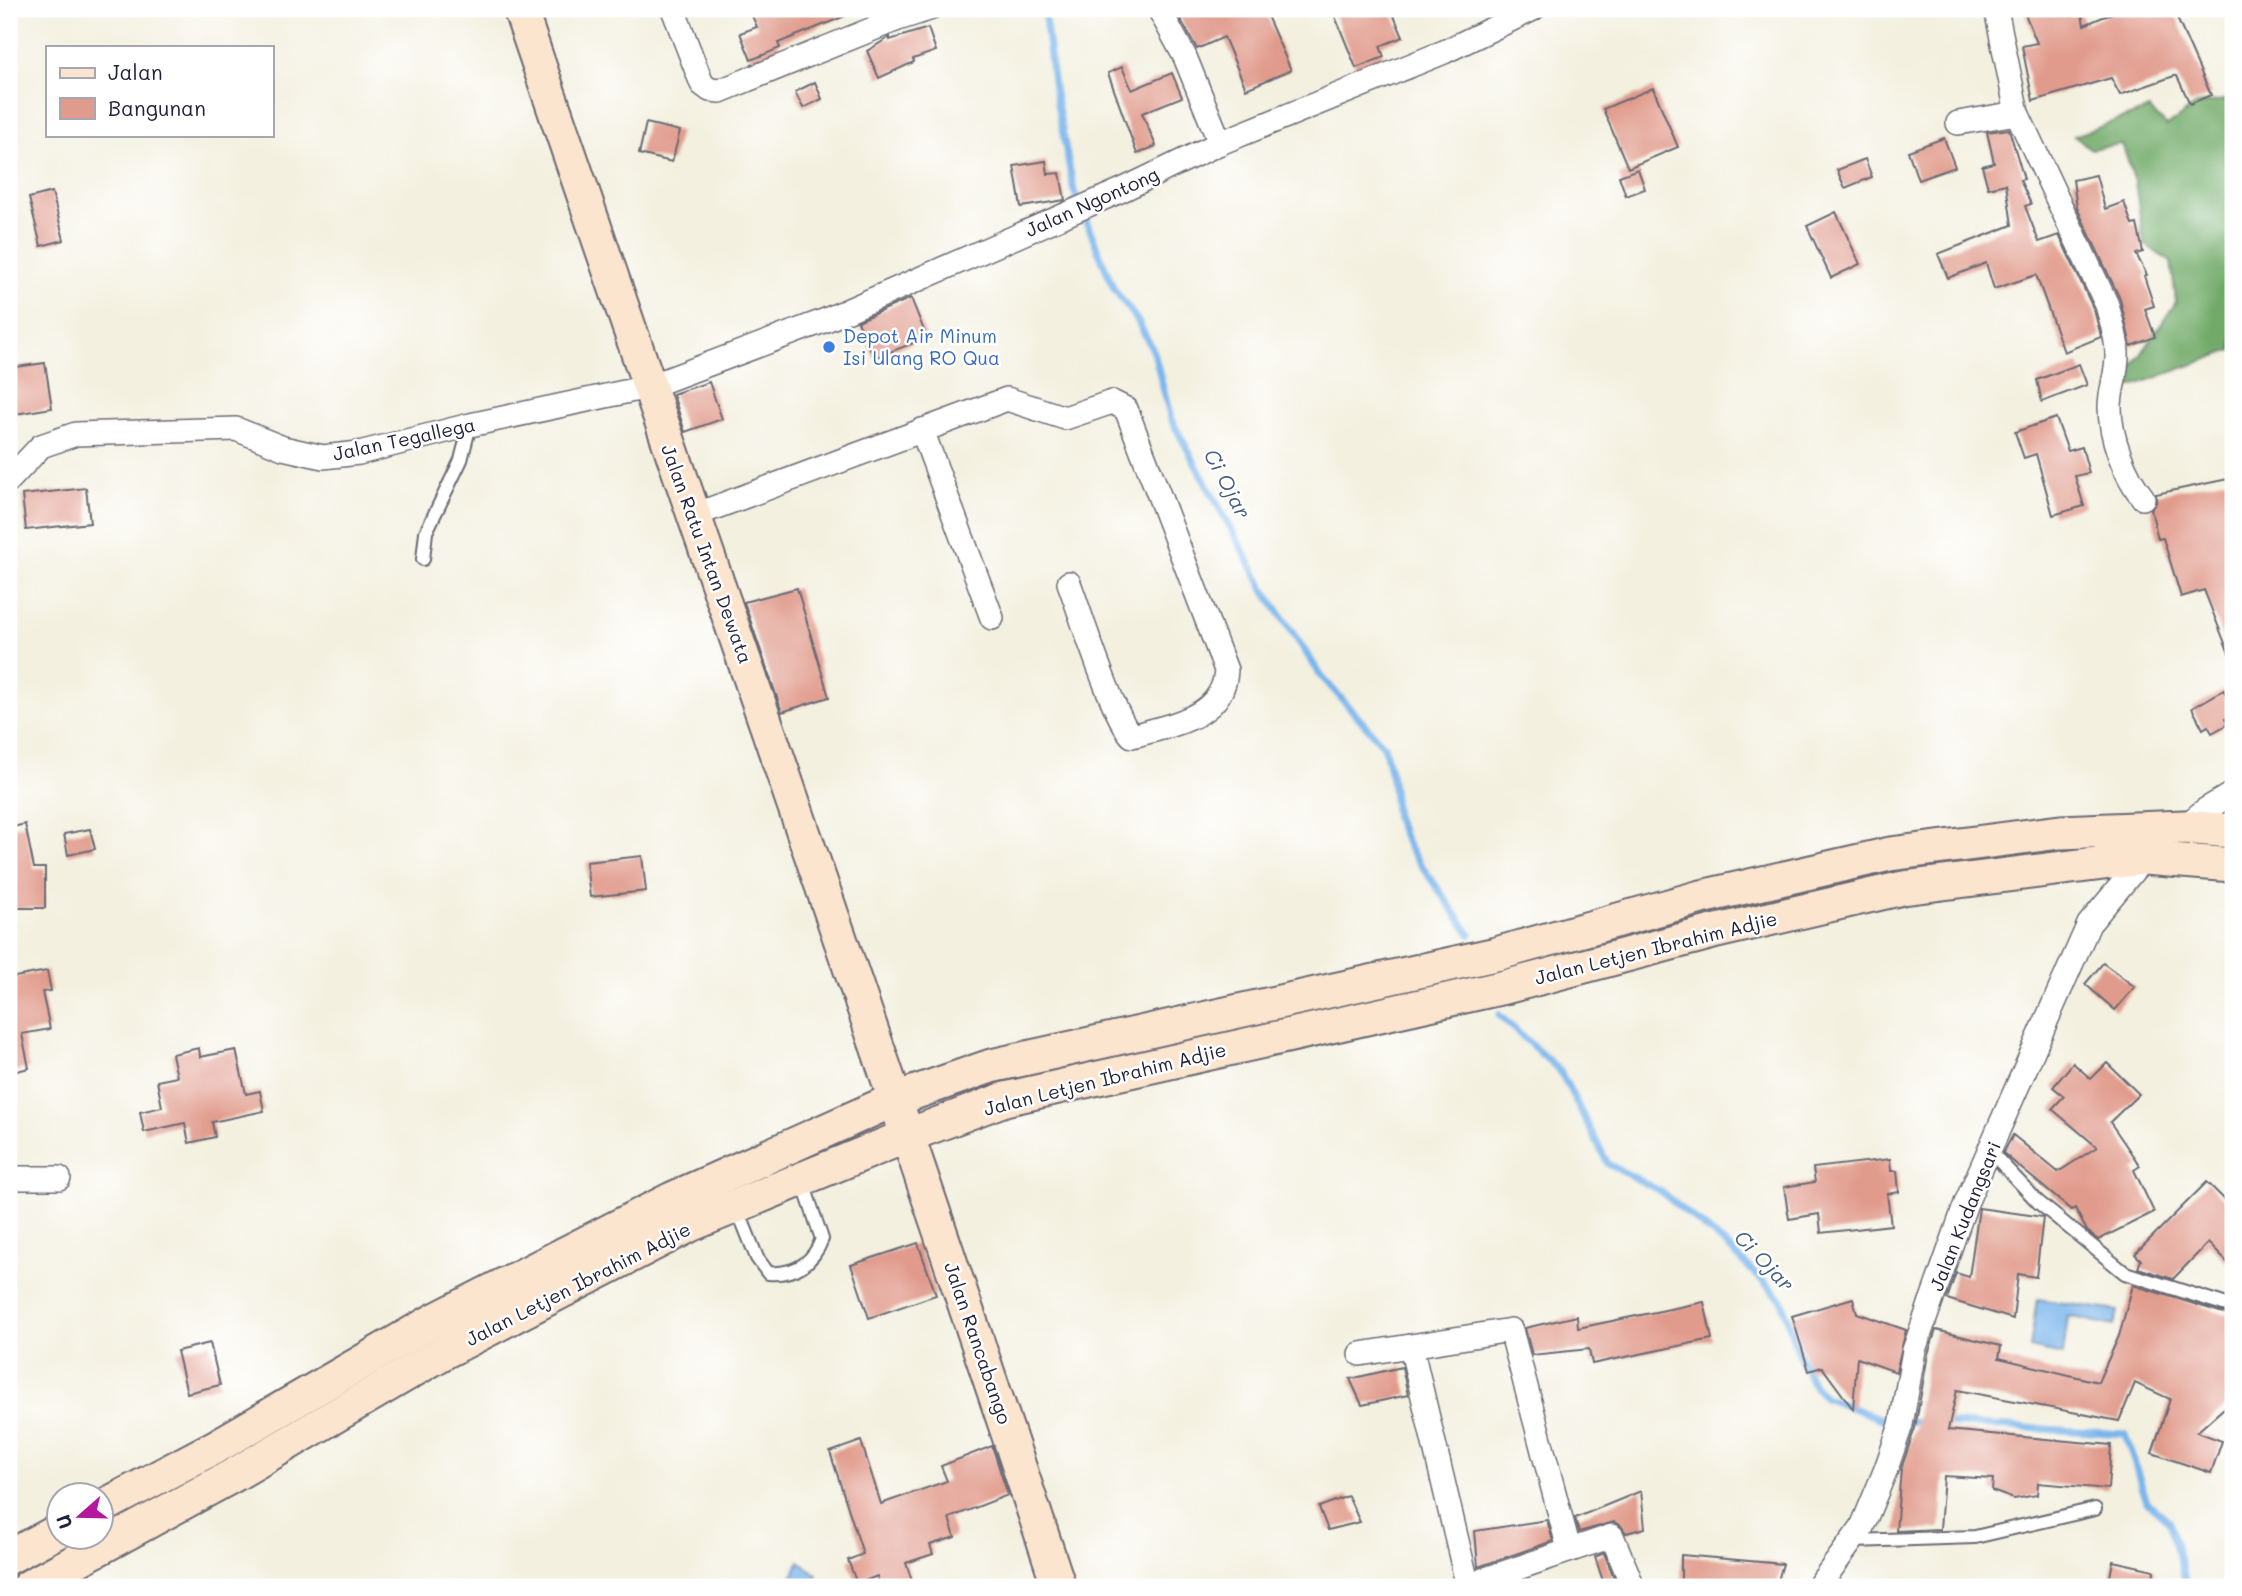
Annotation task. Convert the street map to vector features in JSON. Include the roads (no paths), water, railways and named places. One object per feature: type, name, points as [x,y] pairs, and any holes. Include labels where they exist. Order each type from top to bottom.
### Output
[{"type":"street","name":"Jalan Ratu Intan Dewata","points":[[520,9],[692,516],[896,1099]]},
{"type":"street","points":[[673,9],[702,84],[710,90],[720,91],[895,14],[929,9]]},
{"type":"street","points":[[1160,9],[1185,57],[1220,143]]},
{"type":"street","name":"Jalan Ngontong","points":[[648,387],[826,320],[1122,190],[1220,143],[1444,52],[1533,9]]},
{"type":"street","points":[[1996,9],[2017,113],[2107,305],[2117,356],[2110,407],[2113,433],[2134,488],[2143,498]]},
{"type":"street","points":[[1958,124],[2017,113]]},
{"type":"street","name":"Jalan Tegallega","points":[[9,480],[41,446],[76,434],[236,429],[283,448],[323,457],[359,453],[470,425],[648,387]]},
{"type":"street","points":[[692,516],[1007,399],[1065,418],[1112,402],[1126,409],[1226,670],[1225,686],[1216,701],[1203,713],[1132,736],[1125,730],[1115,707],[1069,583]]},
{"type":"street","points":[[922,430],[992,618]]},
{"type":"street","points":[[2183,827],[2233,793]]},
{"type":"street","name":"Jalan Letjen Ibrahim Adjie","points":[[116,1500],[217,1446],[433,1321],[671,1199],[896,1099],[991,1066],[1496,954],[1701,897],[1890,854],[2060,832],[2183,827],[2233,831]]},
{"type":"street","name":"Jalan Letjen Ibrahim Adjie","points":[[28,1587],[232,1476],[446,1351],[678,1231],[909,1135],[1005,1099],[1505,987],[1713,932],[1903,888],[2144,858],[2233,865]]},
{"type":"street","name":"Jalan Kudangsari","points":[[1818,1587],[1852,1541],[1867,1515],[1902,1418],[1914,1350],[1966,1203],[2089,924],[2144,858]]},
{"type":"street","points":[[1701,897],[1713,932]]},
{"type":"street","name":"Jalan Rancabango","points":[[896,1099],[1059,1587]]},
{"type":"street","points":[[9,1178],[59,1178]]},
{"type":"street","points":[[433,1321],[446,1351]]},
{"type":"street","points":[[1360,1354],[1511,1330],[1569,1549]]},
{"type":"street","points":[[1411,1346],[1468,1586],[1612,1536],[1633,1587]]},
{"type":"street","points":[[9,1557],[46,1537]]},
{"type":"lane","points":[[423,559],[426,532],[461,460],[470,425]]},
{"type":"lane","points":[[1989,1150],[2038,1202],[2125,1273],[2233,1307]]},
{"type":"lane","points":[[736,1206],[757,1258],[768,1273],[798,1269],[816,1254],[822,1239],[802,1179]]},
{"type":"lane","points":[[1852,1541],[1975,1537],[2095,1509]]},
{"type":"water","points":[[2037,1299],[2118,1311],[2114,1326],[2068,1316],[2063,1355],[2030,1348]]},
{"type":"water","points":[[799,1561],[816,1574],[820,1587],[787,1587]]},
{"type":"waterway","name":"Ci Ojar","points":[[1044,9],[1054,88],[1074,191],[1114,289],[1137,320],[1154,352],[1171,419],[1265,591],[1322,677],[1384,746],[1392,779],[1396,819],[1409,848],[1470,934]]},
{"type":"waterway","name":"Ci Ojar","points":[[1499,1015],[1560,1071],[1608,1164],[1660,1191],[1726,1245],[1782,1300],[1796,1348],[1812,1383],[1824,1397],[1881,1419],[1925,1422]]},
{"type":"waterway","name":"Ci Ojar","points":[[1941,1423],[2125,1434],[2147,1502],[2169,1521],[2187,1587]]},
{"type":"place","name":"Depot Air Minum Isi Ulang RO Qua","points":[[829,347]]}]
